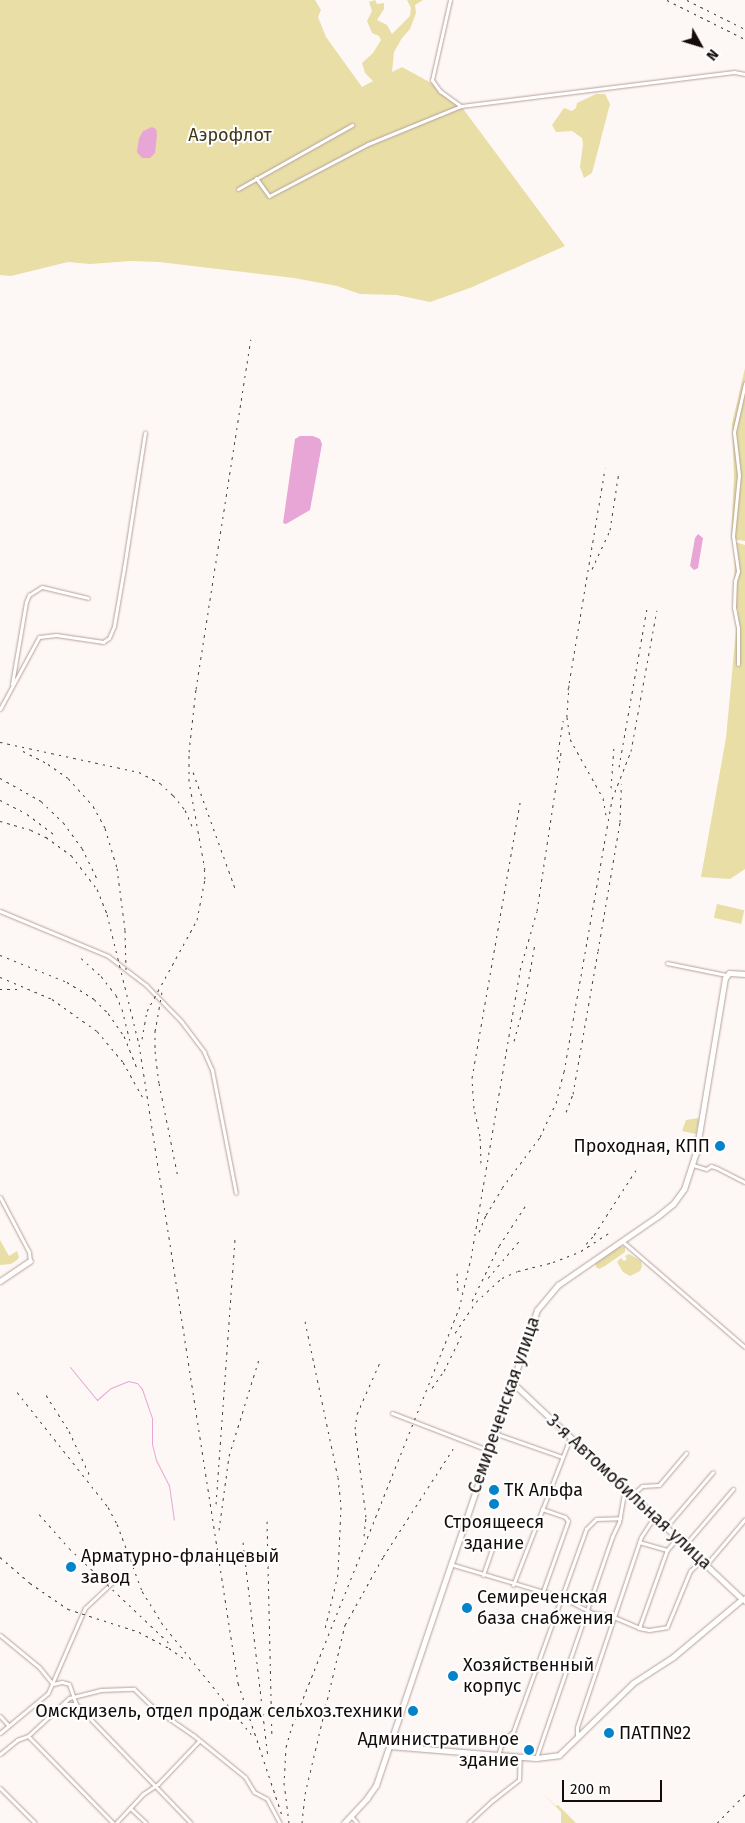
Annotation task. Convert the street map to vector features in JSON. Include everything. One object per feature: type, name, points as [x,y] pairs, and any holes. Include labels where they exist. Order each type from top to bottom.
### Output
[{"type":"main road","points":[[726,975],[733,972],[745,974]]},
{"type":"main road","name":"Семиреченская улица","points":[[344,1823],[374,1789],[536,1310],[558,1285],[673,1204],[684,1190],[693,1165],[726,975]]},
{"type":"main road","points":[[0,1281],[30,1261]]},
{"type":"main road","name":"3-я Автомобильная улица","points":[[512,1382],[700,1560],[744,1599]]},
{"type":"main road","points":[[388,1746],[520,1757],[553,1757],[566,1750],[626,1689],[683,1649],[744,1599]]},
{"type":"street","points":[[450,0],[432,80],[440,92],[461,106]]},
{"type":"street","points":[[256,178],[269,196],[368,144],[461,106],[734,72],[745,74]]},
{"type":"street","points":[[238,189],[352,125]]},
{"type":"street","points":[[738,664],[738,628],[734,608],[735,581],[738,570],[733,536],[739,475],[734,432],[745,383]]},
{"type":"street","points":[[0,709],[12,686],[20,676],[32,646],[39,637],[56,635],[103,642],[111,634],[124,568],[145,433]]},
{"type":"street","points":[[12,686],[26,602],[29,595],[42,587],[88,598]]},
{"type":"street","points":[[0,911],[108,956],[146,985],[181,1021],[204,1052],[212,1070],[236,1193]]},
{"type":"street","points":[[667,963],[726,975]]},
{"type":"street","points":[[693,1165],[706,1169],[711,1166],[745,1182]]},
{"type":"street","points":[[0,1197],[29,1252],[30,1261]]},
{"type":"street","points":[[622,1241],[745,1346]]},
{"type":"street","points":[[392,1413],[488,1450]]},
{"type":"street","points":[[494,1432],[562,1457]]},
{"type":"street","points":[[513,1585],[570,1438]]},
{"type":"street","points":[[632,1495],[642,1486],[659,1486],[686,1453]]},
{"type":"street","points":[[666,1527],[712,1472]]},
{"type":"street","points":[[536,1758],[620,1518],[625,1488]]},
{"type":"street","points":[[685,1545],[733,1489]]},
{"type":"street","points":[[542,1509],[565,1517],[568,1521],[542,1594]]},
{"type":"street","points":[[577,1739],[577,1728],[639,1542],[655,1516]]},
{"type":"street","points":[[498,1755],[503,1740],[513,1732],[586,1529],[596,1519],[620,1518]]},
{"type":"street","points":[[706,1565],[745,1519]]},
{"type":"street","points":[[639,1628],[667,1550],[677,1538]]},
{"type":"street","points":[[483,1576],[496,1541]]},
{"type":"street","points":[[639,1542],[667,1550]]},
{"type":"street","points":[[449,1564],[483,1576],[560,1598],[587,1608],[597,1614],[614,1617],[639,1628],[649,1630],[667,1627],[690,1571],[700,1560]]},
{"type":"street","points":[[0,1733],[44,1696],[53,1684],[85,1608],[119,1576]]},
{"type":"street","points":[[0,1635],[39,1667],[53,1684]]},
{"type":"street","points":[[53,1684],[67,1683],[76,1704],[191,1823]]},
{"type":"street","points":[[0,1754],[17,1740],[28,1736],[73,1697],[100,1690],[128,1688],[137,1691],[156,1709],[244,1777],[254,1792],[267,1799],[280,1823]]},
{"type":"street","points":[[63,1704],[76,1704]]},
{"type":"street","points":[[0,1716],[8,1725]]},
{"type":"street","points":[[28,1736],[113,1823]]},
{"type":"street","points":[[116,1823],[143,1794],[155,1787],[199,1741]]},
{"type":"street","points":[[468,1823],[519,1780],[520,1757]]},
{"type":"street","points":[[0,1788],[35,1823]]},
{"type":"street","points":[[130,1808],[146,1823]]},
{"type":"street","points":[[351,1816],[357,1823]]},
{"type":"green space","name":"Аэрофлот","points":[[0,0],[315,0],[321,10],[318,17],[326,37],[362,87],[373,81],[365,73],[362,63],[373,53],[381,40],[379,36],[372,33],[367,21],[372,11],[369,2],[375,0],[377,4],[384,3],[384,9],[377,20],[387,25],[392,34],[410,16],[411,8],[407,0],[423,0],[415,5],[416,13],[410,29],[394,52],[392,72],[402,67],[433,84],[461,106],[565,246],[470,288],[430,302],[397,295],[360,294],[337,286],[294,278],[159,262],[131,261],[90,264],[68,262],[11,276],[0,275]]},
{"type":"green space","points":[[596,94],[605,94],[610,104],[592,173],[584,178],[580,167],[582,138],[572,131],[556,132],[552,125],[564,108],[572,111],[576,108],[577,103]]},
{"type":"green space","points":[[745,368],[745,541],[731,539],[734,477],[732,424]]},
{"type":"green space","points":[[735,542],[745,545],[745,869],[730,879],[701,877],[726,738],[738,609],[734,608]]},
{"type":"green space","points":[[717,904],[744,910],[741,924],[714,918]]},
{"type":"green space","points":[[698,1118],[696,1134],[682,1131],[686,1120]]},
{"type":"green space","points":[[0,1240],[9,1256],[17,1251],[19,1257],[11,1264],[0,1265]]},
{"type":"green space","points":[[619,1246],[625,1247],[625,1252],[605,1266],[599,1269],[596,1267],[595,1262]]},
{"type":"green space","points":[[629,1254],[641,1261],[642,1266],[640,1271],[630,1276],[623,1272],[617,1262],[621,1258],[624,1261],[627,1259],[625,1256]]},
{"type":"green space","points":[[543,1794],[556,1806],[558,1805],[576,1823],[561,1823],[561,1812]]},
{"type":"shaded area","points":[[152,127],[156,129],[157,135],[155,153],[150,158],[142,158],[137,152],[139,138],[143,131]]},
{"type":"shaded area","points":[[300,436],[313,436],[320,439],[322,444],[310,510],[286,524],[283,523],[295,439]]},
{"type":"shaded area","points":[[698,534],[703,538],[698,568],[694,570],[690,566],[695,538]]},
{"type":"waterway","points":[[70,1367],[97,1400],[111,1388],[128,1381],[137,1383],[142,1389],[152,1418],[152,1444],[156,1460],[169,1485],[174,1520]]},
{"type":"railway","points":[[667,0],[745,39]]},
{"type":"railway","points":[[687,0],[745,29]]},
{"type":"railway","points":[[205,870],[189,781],[189,752],[196,689],[251,339]]},
{"type":"railway","points":[[568,690],[605,468]]},
{"type":"railway","points":[[592,569],[610,530],[619,471]]},
{"type":"railway","points":[[619,767],[647,609]]},
{"type":"railway","points":[[479,1232],[486,1215],[502,1188],[540,1137],[556,1103],[564,1072],[612,799],[631,751],[657,610]]},
{"type":"railway","points":[[569,685],[567,717],[570,739],[603,798],[606,815]]},
{"type":"railway","points":[[557,759],[563,720]]},
{"type":"railway","points":[[0,742],[139,772],[160,783],[173,795],[185,810],[194,830]]},
{"type":"railway","points":[[611,788],[614,746]]},
{"type":"railway","points":[[23,751],[48,764],[68,778],[93,806],[105,828],[117,868],[125,930],[126,971]]},
{"type":"railway","points":[[289,1823],[284,1785],[286,1747],[292,1726],[459,1309],[471,1258],[520,970],[537,911],[561,752]]},
{"type":"railway","points":[[193,772],[236,891]]},
{"type":"railway","points":[[0,778],[41,801],[63,822],[82,848],[98,881]]},
{"type":"railway","points":[[566,1112],[573,1094],[620,822],[621,784]]},
{"type":"railway","points":[[0,800],[27,814],[56,836]]},
{"type":"railway","points":[[481,1163],[480,1136],[474,1108],[472,1078],[520,802]]},
{"type":"railway","points":[[0,821],[31,830],[46,837],[71,855],[97,889],[107,914],[139,1044],[238,1683],[283,1818]]},
{"type":"railway","points":[[142,1039],[147,1011],[197,920],[205,879],[204,864]]},
{"type":"railway","points":[[514,1041],[525,1001],[535,943]]},
{"type":"railway","points":[[0,955],[67,982],[94,999],[108,1013],[124,1036],[137,1069]]},
{"type":"railway","points":[[81,958],[101,976],[116,995],[122,1009],[130,1040]]},
{"type":"railway","points":[[0,977],[52,999],[97,1031],[123,1062],[143,1098]]},
{"type":"railway","points":[[0,989],[20,989]]},
{"type":"railway","points":[[162,992],[155,1030],[155,1051],[159,1083],[178,1177]]},
{"type":"railway","points":[[586,1244],[594,1235],[636,1170]]},
{"type":"railway","points":[[472,1301],[499,1246],[526,1205]]},
{"type":"railway","points":[[455,1333],[476,1302],[502,1278],[581,1251],[612,1231]]},
{"type":"railway","points":[[216,1504],[235,1239]]},
{"type":"railway","points":[[488,1278],[520,1240]]},
{"type":"railway","points":[[457,1273],[458,1293]]},
{"type":"railway","points":[[305,1321],[338,1477],[341,1507],[338,1574],[325,1629]]},
{"type":"railway","points":[[432,1388],[444,1371],[463,1332]]},
{"type":"railway","points":[[219,1530],[229,1456],[260,1356]]},
{"type":"railway","points":[[364,1536],[366,1517],[355,1429],[357,1414],[380,1362]]},
{"type":"railway","points":[[17,1392],[108,1507],[117,1524],[142,1591],[161,1622],[251,1734]]},
{"type":"railway","points":[[46,1395],[69,1431],[90,1476]]},
{"type":"railway","points":[[302,1823],[305,1794],[345,1625],[383,1557],[453,1449]]},
{"type":"railway","points":[[39,1514],[69,1548],[168,1642]]},
{"type":"railway","points":[[267,1521],[272,1738]]},
{"type":"railway","points":[[243,1542],[268,1758]]},
{"type":"railway","points":[[0,1557],[30,1583],[68,1609],[139,1632],[169,1648],[186,1660]]},
{"type":"railway","points":[[717,1823],[745,1794]]},
{"type":"place","name":"Проходная, КПП","points":[[720,1146]]},
{"type":"place","name":"ТК Альфа","points":[[494,1490]]},
{"type":"place","name":"Строящееся здание","points":[[494,1504]]},
{"type":"place","name":"Арматурно-фланцевый завод","points":[[71,1567]]},
{"type":"place","name":"Семиреченская база снабжения","points":[[467,1608]]},
{"type":"place","name":"Хозяйственный корпус","points":[[453,1676]]},
{"type":"place","name":"Омскдизель, отдел продаж сельхоз.техники","points":[[413,1711]]},
{"type":"place","name":"ПАТП№2","points":[[609,1733]]},
{"type":"place","name":"Административное здание","points":[[529,1750]]}]
